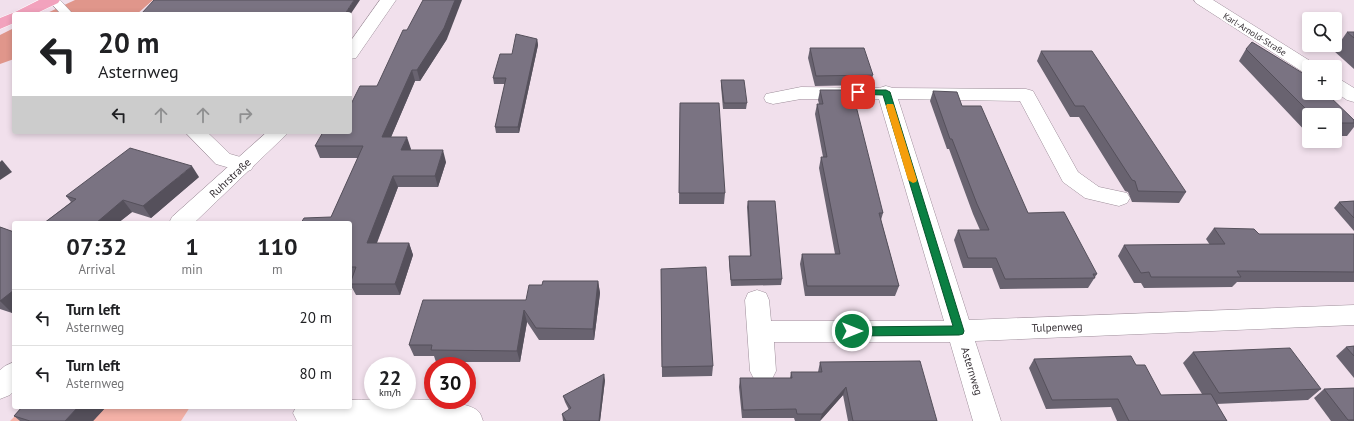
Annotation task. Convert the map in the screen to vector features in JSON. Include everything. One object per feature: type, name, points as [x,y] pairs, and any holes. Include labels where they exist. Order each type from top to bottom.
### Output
[{"type":"main road","points":[[26,12],[53,0]]},
{"type":"main road","points":[[0,24],[12,18]]},
{"type":"street","points":[[352,51],[388,0]]},
{"type":"street","name":"Karl-Arnold-Straße","points":[[1202,0],[1302,64]]},
{"type":"street","points":[[1342,88],[1354,96]]},
{"type":"street","points":[[772,98],[801,93],[886,92],[1026,95],[1070,177],[1093,193],[1119,198]]},
{"type":"street","name":"Asternweg","points":[[886,92],[987,421]]},
{"type":"street","points":[[197,134],[223,159],[244,165]]},
{"type":"street","name":"Ruhrstraße","points":[[182,221],[277,134]]},
{"type":"street","points":[[757,300],[763,371]]},
{"type":"street","name":"Tulpenweg","points":[[760,332],[959,331],[1354,315]]},
{"type":"street","points":[[0,387],[12,376]]},
{"type":"street","points":[[307,413],[439,413],[461,417],[469,421]]},
{"type":"lane","points":[[53,0],[66,12]]},
{"type":"shaded area","points":[[75,0],[153,0],[139,12],[49,12]]},
{"type":"shaded area","points":[[12,29],[12,60],[0,64],[0,35]]},
{"type":"shaded area","points":[[22,409],[189,409],[181,421],[10,421]]},
{"type":"building","points":[[154,0],[354,0],[346,12],[143,12]]},
{"type":"building","points":[[423,0],[455,0],[444,28],[417,70],[412,70],[382,137],[407,137],[401,150],[443,150],[435,176],[393,176],[367,243],[409,243],[395,284],[352,284],[352,278],[356,267],[352,267],[352,221],[302,221],[304,218],[331,217],[363,146],[315,146],[322,134],[352,134],[352,102],[360,86],[377,86],[403,30],[407,30]]},
{"type":"building","points":[[1347,32],[1354,32],[1354,38]]},
{"type":"building","points":[[516,34],[537,39],[518,127],[495,127],[506,78],[493,78],[500,54],[512,54]]},
{"type":"building","points":[[1252,42],[1302,73],[1302,100],[1333,100],[1342,108],[1305,108],[1246,49]]},
{"type":"building","points":[[810,48],[864,48],[873,75],[816,76]]},
{"type":"building","points":[[1041,51],[1092,51],[1186,192],[1138,191],[1135,181],[1132,180],[1084,106],[1075,106]]},
{"type":"building","points":[[721,80],[744,80],[747,103],[724,103]]},
{"type":"building","points":[[820,90],[852,90],[883,213],[879,213],[899,286],[807,286],[802,254],[840,254],[821,157],[827,157],[817,104],[823,104]]},
{"type":"building","points":[[933,91],[957,92],[962,106],[981,106],[1028,213],[1064,212],[1097,274],[1093,274],[1095,278],[1005,279],[996,258],[968,258],[958,230],[989,230],[977,204],[952,139],[950,139]]},
{"type":"building","points":[[680,103],[719,103],[725,193],[679,193]]},
{"type":"building","points":[[1342,108],[1354,120],[1354,123],[1342,123]]},
{"type":"building","points":[[130,148],[192,166],[143,206],[123,200],[98,221],[47,221],[76,199],[66,196]]},
{"type":"building","points":[[748,201],[775,201],[782,279],[731,280],[729,256],[751,256]]},
{"type":"building","points":[[1354,201],[1354,218],[1339,202]]},
{"type":"building","points":[[0,227],[12,231],[12,292],[0,301]]},
{"type":"building","points":[[1214,228],[1254,229],[1259,234],[1354,234],[1354,272],[1237,271],[1241,277],[1151,277],[1149,272],[1141,273],[1124,245],[1225,244]]},
{"type":"building","points":[[706,267],[713,366],[662,367],[661,269]]},
{"type":"building","points":[[543,281],[598,281],[593,329],[536,328],[524,310],[517,351],[431,350],[432,345],[409,345],[423,300],[526,300],[529,285],[542,285]]},
{"type":"building","points":[[1354,346],[1354,356],[1346,347]]},
{"type":"building","points":[[1290,348],[1321,389],[1219,393],[1193,352]]},
{"type":"building","points":[[1131,356],[1136,365],[1145,365],[1161,395],[1211,394],[1227,421],[1129,421],[1118,399],[1052,400],[1034,359]]},
{"type":"building","points":[[920,361],[937,421],[853,421],[846,387],[822,414],[797,414],[796,409],[743,410],[740,378],[792,378],[791,372],[822,372],[820,362]]},
{"type":"building","points":[[604,374],[599,421],[566,421],[562,414],[571,408],[563,396]]},
{"type":"building","points":[[1354,388],[1354,420],[1348,420],[1324,389]]},
{"type":"building","points":[[20,409],[76,409],[65,421],[30,421],[14,416]]},
{"type":"slow traffic","points":[[890,106],[913,180]]},
{"type":"route","points":[[852,331],[959,331],[886,92],[858,92]]}]
